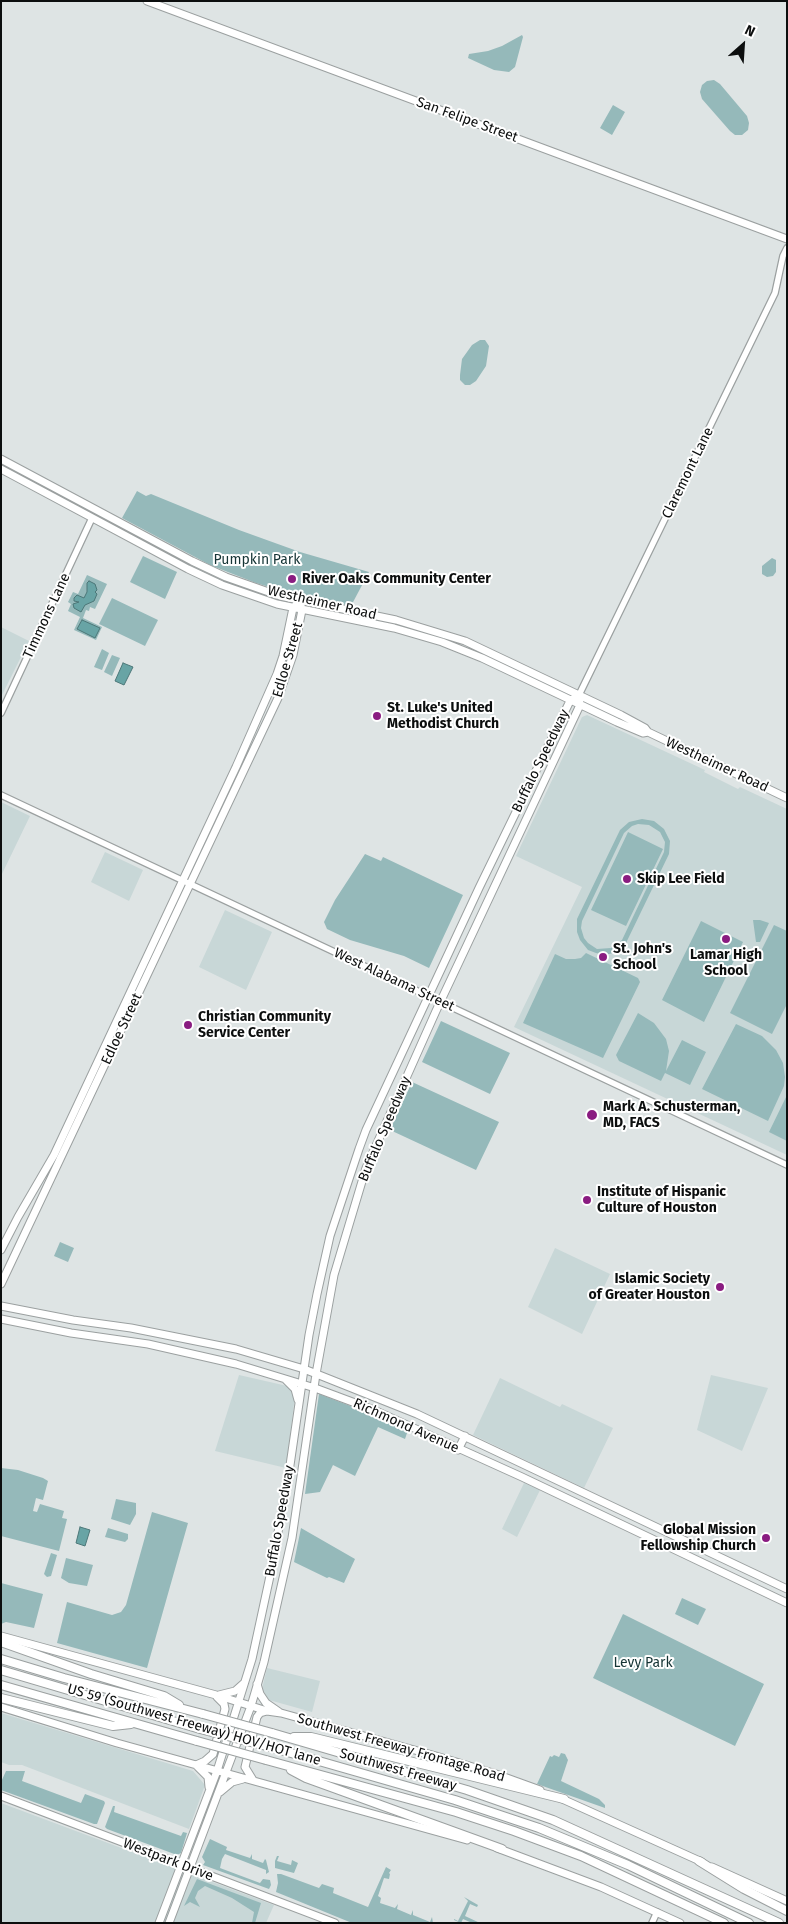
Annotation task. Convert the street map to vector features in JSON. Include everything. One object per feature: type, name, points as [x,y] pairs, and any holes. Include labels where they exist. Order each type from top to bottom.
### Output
[{"type":"highway","points":[[1,1642],[91,1674],[164,1696],[187,1709]]},
{"type":"highway","name":"Southwest Freeway","points":[[1,1659],[64,1678],[187,1709],[468,1790],[553,1820],[779,1923]]},
{"type":"highway","name":"US 59 (Southwest Freeway) HOV/HOT lane","points":[[1,1671],[455,1800],[539,1828],[628,1865],[749,1923]]},
{"type":"highway","name":"Southwest Freeway","points":[[1,1685],[135,1724],[456,1812],[514,1831],[581,1856],[724,1923]]},
{"type":"highway","points":[[1,1698],[113,1726],[135,1724]]},
{"type":"highway","points":[[287,1738],[311,1737],[564,1799]]},
{"type":"highway","points":[[280,1764],[306,1778],[502,1849]]},
{"type":"highway","points":[[699,1861],[744,1889],[787,1911]]},
{"type":"main road","name":"San Felipe Street","points":[[146,1],[787,238]]},
{"type":"main road","name":"Westheimer Road","points":[[1,459],[142,535],[226,577],[300,601],[396,620],[445,634],[486,650],[621,715],[645,728],[648,732],[787,798]]},
{"type":"main road","name":"Westheimer Road","points":[[1,469],[188,569],[222,585],[293,608],[394,628],[442,642],[482,658],[642,733],[648,732]]},
{"type":"main road","points":[[92,518],[99,516],[110,518]]},
{"type":"main road","points":[[138,542],[142,535]]},
{"type":"main road","name":"Edloe Street","points":[[87,1094],[148,954],[261,711],[283,656],[293,608],[300,601]]},
{"type":"main road","name":"Edloe Street","points":[[1,1284],[34,1214],[57,1157],[156,958],[278,698],[292,655],[302,610],[300,601]]},
{"type":"main road","points":[[442,642],[445,634]]},
{"type":"main road","name":"Buffalo Speedway","points":[[159,1923],[217,1770],[240,1703],[271,1568],[289,1472],[318,1285],[330,1236],[366,1130],[463,922],[570,700],[579,695],[580,705],[440,1002],[379,1137],[355,1205],[331,1294],[316,1374],[292,1538],[276,1611],[251,1706],[169,1923]]},
{"type":"main road","points":[[261,711],[270,715]]},
{"type":"main road","points":[[533,779],[544,783]]},
{"type":"main road","points":[[214,813],[223,817]]},
{"type":"main road","points":[[498,849],[510,854]]},
{"type":"main road","points":[[463,922],[475,928]]},
{"type":"main road","points":[[148,954],[156,958]]},
{"type":"main road","points":[[394,1069],[407,1075]]},
{"type":"main road","points":[[366,1130],[379,1137]]},
{"type":"main road","name":"Edloe Street","points":[[1,1250],[23,1209],[57,1157]]},
{"type":"main road","points":[[23,1209],[34,1214]]},
{"type":"main road","points":[[318,1285],[331,1294]]},
{"type":"main road","points":[[317,1294],[331,1294]]},
{"type":"main road","name":"Richmond Avenue","points":[[1,1306],[236,1349],[304,1369],[417,1414],[787,1589]]},
{"type":"main road","name":"Richmond Avenue","points":[[1,1319],[71,1333],[148,1344],[236,1364],[302,1383],[374,1410],[458,1450],[537,1484],[787,1604]]},
{"type":"main road","points":[[148,1344],[151,1332]]},
{"type":"main road","points":[[281,1377],[294,1389],[299,1403]]},
{"type":"main road","points":[[458,1450],[465,1436]]},
{"type":"main road","points":[[728,1575],[733,1563]]},
{"type":"main road","name":"Southwest Freeway Frontage Road","points":[[1,1636],[479,1769],[564,1799],[787,1901]]},
{"type":"main road","points":[[196,1765],[206,1761],[213,1754],[225,1709],[224,1704],[216,1695],[235,1691],[246,1680]]},
{"type":"main road","points":[[257,1684],[260,1694],[266,1703],[281,1713]]},
{"type":"main road","points":[[1,1707],[68,1729],[502,1849],[565,1872],[680,1923]]},
{"type":"main road","points":[[250,1780],[245,1767],[257,1717],[260,1713],[267,1711]]},
{"type":"main road","points":[[196,1765],[208,1777],[210,1789]]},
{"type":"main road","points":[[218,1794],[232,1782],[250,1780]]},
{"type":"main road","name":"Westpark Drive","points":[[1,1796],[335,1923]]},
{"type":"street","name":"Claremont Lane","points":[[579,695],[775,293],[783,256],[787,248]]},
{"type":"street","name":"Timmons Lane","points":[[1,714],[92,518]]},
{"type":"street","name":"West Alabama Street","points":[[1,795],[787,1165]]},
{"type":"street","points":[[652,1923],[658,1912]]},
{"type":"shaded area","points":[[89,581],[95,584],[97,590],[95,592],[97,594],[94,601],[85,605],[81,612],[74,608],[73,604],[79,602],[74,601],[74,598],[77,595],[84,598]]},
{"type":"shaded area","points":[[82,620],[100,628],[95,638],[77,629]]},
{"type":"shaded area","points":[[1,627],[29,641],[1,697]]},
{"type":"shaded area","points":[[123,663],[133,667],[124,685],[115,681]]},
{"type":"shaded area","points":[[587,715],[705,770],[704,772],[738,789],[740,787],[787,809],[787,1155],[514,1027],[582,887],[516,856],[582,717]]},
{"type":"shaded area","points":[[1,802],[30,816],[1,876]]},
{"type":"shaded area","points":[[105,852],[143,870],[129,901],[91,882]]},
{"type":"shaded area","points":[[225,910],[272,932],[246,990],[199,967]]},
{"type":"shaded area","points":[[555,1248],[610,1274],[582,1334],[528,1307]]},
{"type":"shaded area","points":[[239,1375],[296,1388],[286,1468],[215,1451]]},
{"type":"shaded area","points":[[711,1375],[768,1388],[742,1451],[697,1430]]},
{"type":"shaded area","points":[[500,1378],[560,1407],[562,1404],[613,1428],[584,1488],[473,1435]]},
{"type":"shaded area","points":[[524,1483],[540,1490],[517,1537],[502,1529]]},
{"type":"shaded area","points":[[80,1527],[90,1530],[85,1546],[76,1543]]},
{"type":"shaded area","points":[[267,1668],[320,1681],[312,1712],[269,1700],[262,1689]]},
{"type":"shaded area","points":[[1,1713],[193,1771],[205,1785],[189,1829],[22,1765],[9,1765],[1,1762]]},
{"type":"shaded area","points":[[1,1803],[274,1905],[266,1923],[1,1923]]},
{"type":"green space","points":[[522,35],[515,67],[509,72],[494,70],[468,58],[469,54],[488,51],[502,46]]},
{"type":"green space","points":[[714,80],[720,84],[747,116],[748,130],[742,135],[735,135],[730,131],[702,99],[700,92],[702,85],[707,81]]},
{"type":"green space","points":[[613,105],[625,112],[612,135],[600,128]]},
{"type":"green space","points":[[480,340],[485,340],[489,346],[486,366],[476,381],[470,385],[465,385],[460,380],[462,359],[472,345]]},
{"type":"green space","name":"Pumpkin Park","points":[[137,491],[146,496],[151,494],[239,530],[300,552],[369,572],[352,604],[346,605],[299,596],[256,583],[210,565],[122,518]]},
{"type":"green space","points":[[143,556],[177,572],[165,599],[130,582]]},
{"type":"green space","points":[[772,558],[776,560],[776,572],[773,576],[767,577],[762,574],[762,566]]},
{"type":"green space","points":[[87,575],[107,584],[95,609],[90,607],[89,611],[86,610],[83,618],[102,627],[96,640],[74,630],[80,617],[68,611],[71,604],[68,602],[73,592],[78,594]]},
{"type":"green space","points":[[112,598],[158,620],[145,646],[99,624]]},
{"type":"green space","points":[[102,649],[109,653],[102,670],[94,667]]},
{"type":"green space","points":[[112,655],[120,658],[112,676],[104,672]]},
{"type":"green space","points":[[642,819],[654,821],[664,829],[670,841],[669,854],[626,943],[621,949],[605,955],[588,950],[580,940],[577,932],[577,919],[620,830],[629,822]],"holes":[[[638,824],[649,825],[660,832],[665,842],[664,852],[622,940],[611,948],[597,949],[584,938],[581,928],[582,921],[624,833],[632,826]]]},
{"type":"green space","name":"Skip Lee Field","points":[[628,832],[663,849],[626,926],[591,910]]},
{"type":"green space","points":[[365,854],[381,861],[383,857],[463,895],[429,968],[404,956],[350,940],[327,929],[324,922],[335,900]]},
{"type":"green space","points":[[753,920],[769,923],[760,942],[756,942]]},
{"type":"green space","points":[[701,921],[743,942],[704,1022],[662,1000]]},
{"type":"green space","points":[[774,925],[787,931],[787,1004],[772,1034],[730,1013]]},
{"type":"green space","points":[[586,953],[638,978],[640,982],[603,1058],[523,1023],[555,954],[566,959],[575,959],[581,958]]},
{"type":"green space","points":[[638,1013],[654,1023],[666,1039],[669,1051],[666,1071],[682,1040],[706,1052],[690,1085],[665,1073],[661,1081],[619,1061],[616,1055]]},
{"type":"green space","points":[[441,1021],[510,1053],[490,1094],[422,1062]]},
{"type":"green space","points":[[736,1024],[762,1036],[776,1050],[783,1063],[784,1086],[768,1121],[702,1089]]},
{"type":"green space","points":[[412,1082],[499,1122],[476,1170],[390,1130]]},
{"type":"green space","points":[[787,1095],[787,1141],[769,1132]]},
{"type":"green space","points":[[60,1242],[74,1248],[68,1262],[54,1256]]},
{"type":"green space","points":[[319,1394],[408,1430],[405,1439],[378,1427],[355,1476],[333,1465],[320,1492],[305,1494]]},
{"type":"green space","points":[[1,1468],[18,1470],[48,1481],[43,1500],[36,1498],[33,1511],[37,1512],[40,1504],[64,1511],[62,1518],[67,1519],[59,1551],[1,1536]]},
{"type":"green space","points":[[116,1499],[136,1503],[136,1514],[130,1525],[111,1519]]},
{"type":"green space","points":[[152,1512],[188,1523],[147,1668],[57,1643],[67,1602],[112,1615],[121,1612],[126,1605]]},
{"type":"green space","points":[[108,1528],[128,1534],[128,1539],[125,1542],[105,1537]]},
{"type":"green space","points":[[301,1528],[355,1559],[344,1583],[329,1577],[327,1578],[294,1562]]},
{"type":"green space","points":[[51,1553],[57,1555],[51,1576],[47,1577],[44,1574]]},
{"type":"green space","points":[[66,1558],[93,1565],[87,1586],[69,1583],[61,1578]]},
{"type":"green space","points":[[1,1583],[43,1594],[34,1628],[6,1622],[1,1624]]},
{"type":"green space","points":[[682,1598],[706,1609],[698,1625],[675,1614]]},
{"type":"green space","name":"Levy Park","points":[[623,1614],[764,1684],[735,1746],[593,1678]]},
{"type":"green space","points":[[561,1753],[565,1754],[568,1760],[561,1781],[599,1799],[605,1805],[605,1808],[537,1784],[550,1756],[559,1757]]},
{"type":"green space","points":[[6,1771],[25,1771],[22,1781],[81,1803],[85,1794],[104,1801],[105,1803],[97,1824],[1,1790],[1,1782]]},
{"type":"green space","points":[[113,1806],[115,1806],[114,1812],[181,1836],[183,1832],[187,1833],[181,1853],[177,1855],[107,1829],[105,1827]]},
{"type":"green space","points":[[210,1839],[227,1847],[226,1850],[250,1858],[252,1854],[252,1859],[263,1863],[265,1859],[269,1872],[266,1874],[266,1870],[225,1854],[220,1868],[260,1883],[263,1879],[270,1880],[271,1885],[269,1889],[203,1865],[205,1862],[202,1857]]},
{"type":"green space","points":[[277,1856],[279,1856],[277,1861],[291,1865],[292,1860],[298,1863],[294,1873],[275,1868]]},
{"type":"green space","points":[[386,1867],[391,1870],[389,1879],[384,1878],[378,1896],[381,1898],[380,1903],[395,1908],[398,1904],[397,1909],[411,1915],[413,1910],[413,1915],[430,1922],[432,1917],[433,1923],[352,1923],[276,1892],[277,1874],[281,1874],[319,1888],[322,1884],[334,1888],[333,1893],[368,1907]]},
{"type":"green space","points":[[197,1879],[261,1903],[255,1923],[252,1923],[254,1912],[232,1898],[205,1886],[198,1891],[195,1898],[200,1907],[190,1902],[184,1906]]},
{"type":"green space","points":[[464,1897],[478,1905],[477,1907],[470,1904],[465,1916],[480,1923],[472,1923],[463,1919],[461,1923],[454,1920],[458,1921],[468,1901]]},
{"type":"place","name":"River Oaks Community Center","points":[[292,579]]},
{"type":"place","name":"St. Luke's United Methodist Church","points":[[377,716]]},
{"type":"place","name":"Skip Lee Field","points":[[627,879]]},
{"type":"place","name":"Lamar High School","points":[[726,939]]},
{"type":"place","name":"St. John's School","points":[[603,957]]},
{"type":"place","name":"Christian Community Service Center","points":[[188,1025]]},
{"type":"place","name":"Mark A. Schusterman, MD, FACS","points":[[592,1115]]},
{"type":"place","name":"Institute of Hispanic Culture of Houston","points":[[587,1200]]},
{"type":"place","name":"Islamic Society of Greater Houston","points":[[720,1287]]},
{"type":"place","name":"Global Mission Fellowship Church","points":[[766,1538]]}]
